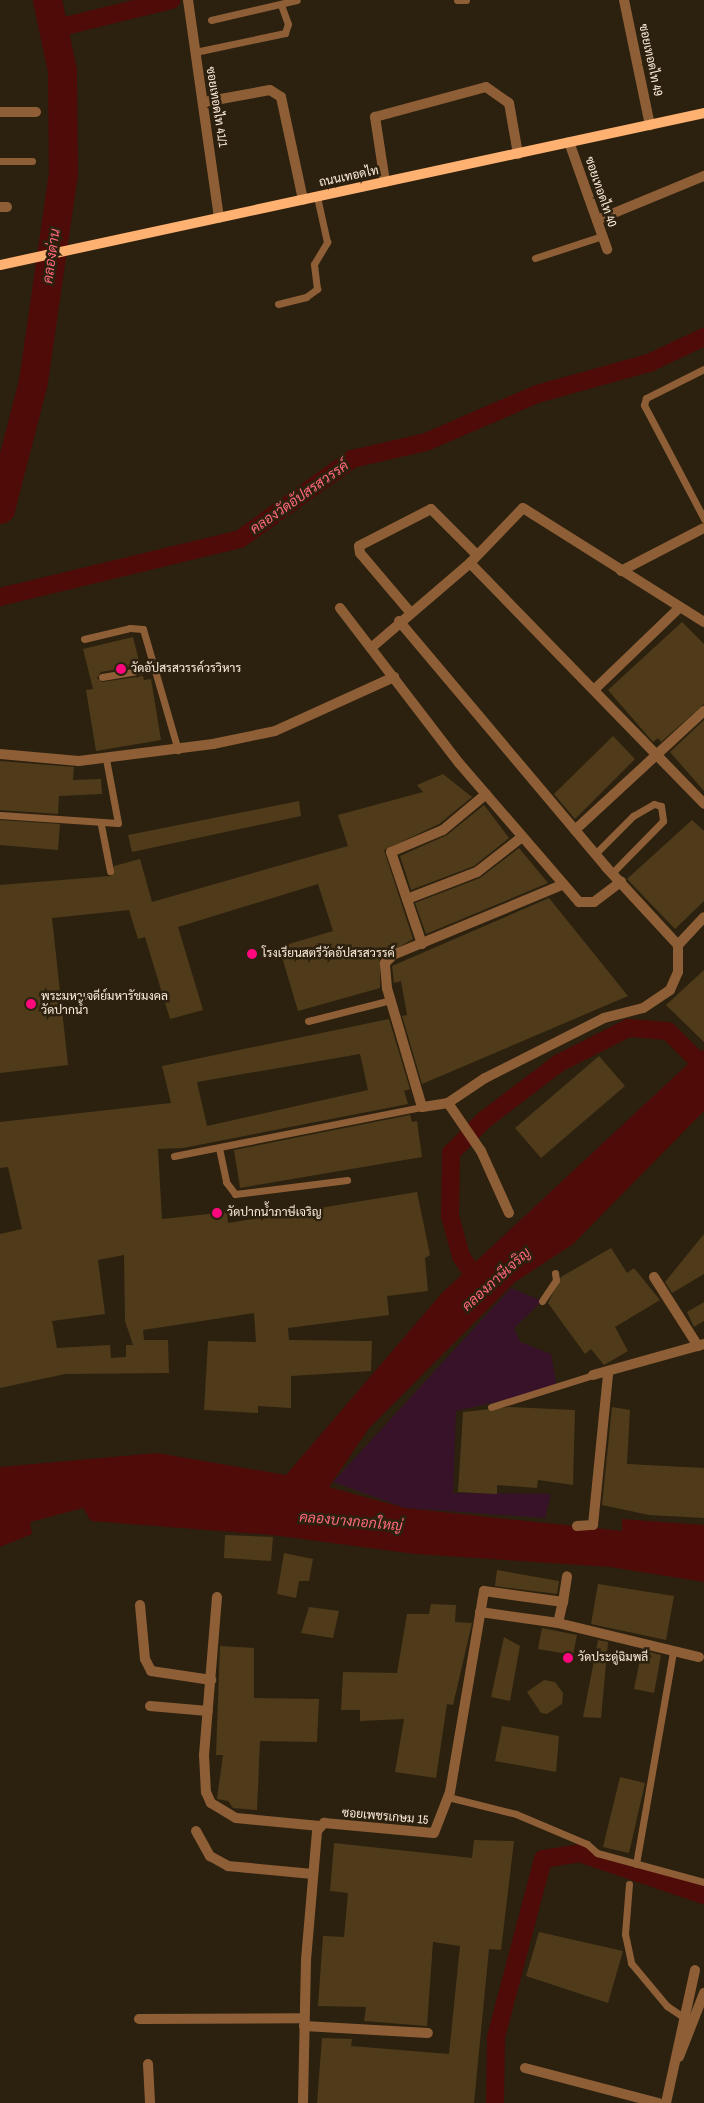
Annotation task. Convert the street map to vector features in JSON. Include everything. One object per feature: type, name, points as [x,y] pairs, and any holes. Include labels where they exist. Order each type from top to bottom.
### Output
[{"type":"main road","name":"ถนนเทอดไท","points":[[0,265],[704,113]]},
{"type":"street","name":"ซอยเทอดไท 49","points":[[624,0],[650,125]]},
{"type":"street","name":"ซอยเทอดไท 41/1","points":[[188,2],[204,102],[219,218]]},
{"type":"street","points":[[384,182],[375,116],[486,87],[509,104],[518,154]]},
{"type":"street","points":[[204,102],[270,90],[281,97],[303,200]]},
{"type":"street","points":[[0,112],[36,112]]},
{"type":"street","name":"ซอยเทอดไท 40","points":[[569,142],[607,249]]},
{"type":"street","points":[[597,220],[704,176]]},
{"type":"street","points":[[371,648],[399,621],[473,559],[523,508],[621,572],[704,622]]},
{"type":"street","points":[[410,612],[360,553],[360,546],[431,509],[473,559],[596,688],[654,754],[704,804]]},
{"type":"street","points":[[621,572],[704,528]]},
{"type":"street","points":[[340,608],[486,794],[562,885],[583,904],[621,882]]},
{"type":"street","points":[[596,688],[679,608]]},
{"type":"street","points":[[399,621],[595,854],[678,945],[679,964],[670,990],[643,1008],[604,1018],[484,1078],[448,1103],[422,1107],[391,1000],[386,963],[393,955],[562,885]]},
{"type":"street","points":[[0,754],[48,760],[106,759],[178,750],[275,731],[394,677]]},
{"type":"street","points":[[575,830],[654,754],[704,711]]},
{"type":"street","points":[[422,944],[391,852],[443,830],[486,794]]},
{"type":"street","points":[[407,899],[477,872],[522,837]]},
{"type":"street","points":[[678,945],[704,917]]},
{"type":"street","points":[[448,1103],[481,1152],[508,1213]]},
{"type":"street","points":[[593,1375],[608,1374],[701,1344],[654,1277]]},
{"type":"street","points":[[577,1526],[594,1525],[608,1374]]},
{"type":"street","points":[[558,1623],[567,1576]]},
{"type":"street","name":"ซอยเพชรเกษม 15","points":[[320,1826],[431,1834],[448,1797],[484,1591],[562,1602]]},
{"type":"street","points":[[217,1597],[204,1755],[206,1792],[211,1803],[236,1818],[320,1826],[314,1874],[304,2022],[303,2103]]},
{"type":"street","points":[[140,1605],[145,1659],[151,1671],[211,1680]]},
{"type":"street","points":[[480,1612],[558,1623],[699,1657]]},
{"type":"street","points":[[150,1706],[208,1711]]},
{"type":"street","points":[[196,1831],[210,1856],[228,1866],[314,1874]]},
{"type":"street","points":[[679,2058],[695,1970]]},
{"type":"street","points":[[666,2103],[679,2058],[704,1993]]},
{"type":"street","points":[[139,2019],[304,2022],[428,2033]]},
{"type":"street","points":[[148,2064],[150,2103]]},
{"type":"street","points":[[525,2068],[658,2103]]},
{"type":"lane","points":[[211,20],[297,0]]},
{"type":"lane","points":[[457,0],[466,0]]},
{"type":"lane","points":[[195,52],[285,34],[288,24],[280,5]]},
{"type":"lane","points":[[0,161],[32,162]]},
{"type":"lane","points":[[278,304],[306,297],[317,289],[314,264],[327,242],[317,197]]},
{"type":"lane","points":[[535,258],[602,236]]},
{"type":"lane","points":[[704,369],[646,398],[644,409],[704,519]]},
{"type":"lane","points":[[84,639],[139,627],[148,638],[178,750]]},
{"type":"lane","points":[[102,677],[156,668]]},
{"type":"lane","points":[[0,815],[101,825],[118,823],[106,759]]},
{"type":"lane","points":[[595,854],[633,816],[654,804],[661,806],[663,821],[612,873]]},
{"type":"lane","points":[[101,825],[110,870]]},
{"type":"lane","points":[[308,1021],[391,1000]]},
{"type":"lane","points":[[174,1156],[422,1107]]},
{"type":"lane","points":[[219,1148],[226,1182],[235,1194],[347,1180]]},
{"type":"lane","points":[[542,1301],[556,1280],[555,1273]]},
{"type":"lane","points":[[491,1407],[593,1375]]},
{"type":"lane","points":[[636,1864],[673,1651]]},
{"type":"lane","points":[[448,1797],[516,1814],[587,1844],[597,1853],[704,1882]]},
{"type":"lane","points":[[629,1884],[625,1934],[631,1963],[667,2006],[685,2018]]},
{"type":"shaded area","points":[[511,1288],[542,1301],[514,1328],[520,1342],[551,1354],[557,1388],[456,1411],[453,1493],[551,1494],[545,1518],[405,1508],[333,1482]]},
{"type":"water","points":[[704,1049],[704,1111],[573,1244],[515,1282],[369,1428],[329,1487],[405,1508],[622,1531],[622,1519],[704,1525],[704,1582],[610,1567],[415,1554],[272,1535],[91,1521],[83,1508],[30,1522],[32,1534],[0,1547],[0,1467],[157,1453],[286,1475],[442,1293]]},
{"type":"building","points":[[682,622],[704,644],[704,704],[661,742],[658,738],[653,742],[608,690]]},
{"type":"building","points":[[133,637],[140,665],[101,672],[97,678],[102,682],[143,676],[144,680],[151,679],[161,740],[96,751],[86,690],[93,689],[83,649]]},
{"type":"building","points":[[704,720],[704,791],[670,752]]},
{"type":"building","points":[[613,736],[635,759],[575,819],[554,794]]},
{"type":"building","points":[[0,761],[74,767],[73,780],[101,779],[102,794],[59,796],[58,814],[0,810]]},
{"type":"building","points":[[443,774],[472,797],[439,824],[384,850],[413,939],[380,958],[380,988],[298,1011],[279,947],[333,931],[318,884],[178,927],[203,1010],[170,1019],[145,937],[138,939],[129,910],[52,918],[68,1065],[0,1073],[0,885],[111,876],[114,866],[140,859],[152,902],[348,846],[338,815],[423,792],[417,785]]},
{"type":"building","points":[[299,801],[301,816],[132,852],[128,835]]},
{"type":"building","points":[[484,805],[509,838],[474,866],[411,890],[400,856],[447,835]]},
{"type":"building","points":[[0,820],[60,824],[58,850],[0,845]]},
{"type":"building","points":[[692,820],[704,831],[704,901],[675,929],[627,879]]},
{"type":"building","points":[[519,848],[548,883],[426,934],[415,903],[480,878]]},
{"type":"building","points":[[549,898],[628,996],[422,1084],[402,1016],[407,1015],[401,981],[394,983],[392,966]]},
{"type":"building","points":[[704,970],[704,1042],[666,1005]]},
{"type":"building","points":[[389,1019],[410,1089],[404,1091],[408,1104],[183,1148],[158,1149],[162,1219],[227,1212],[228,1223],[417,1192],[430,1255],[425,1258],[428,1291],[387,1296],[389,1315],[288,1328],[289,1340],[372,1341],[371,1371],[291,1376],[291,1408],[258,1406],[258,1413],[204,1410],[208,1341],[256,1342],[254,1313],[143,1330],[144,1340],[168,1340],[169,1373],[65,1374],[0,1388],[0,1234],[22,1229],[8,1167],[0,1168],[0,1122],[171,1103],[162,1066]],"holes":[[[360,1054],[368,1090],[207,1126],[197,1082]],[[124,1255],[125,1321],[133,1345],[126,1345],[126,1357],[111,1358],[110,1345],[57,1348],[52,1321],[105,1314],[98,1260]]]},
{"type":"building","points":[[599,1056],[625,1086],[541,1158],[515,1128]]},
{"type":"building","points":[[410,1115],[412,1122],[417,1121],[422,1157],[240,1188],[234,1150]]},
{"type":"building","points":[[704,1234],[704,1274],[672,1293],[665,1282]]},
{"type":"building","points":[[611,1248],[627,1273],[634,1268],[660,1300],[615,1327],[628,1351],[604,1365],[591,1349],[585,1354],[548,1303],[561,1277]]},
{"type":"building","points":[[704,1302],[704,1321],[694,1327],[687,1312]]},
{"type":"building","points":[[509,1407],[575,1410],[573,1485],[538,1480],[537,1488],[497,1485],[497,1494],[458,1492],[463,1412]]},
{"type":"building","points":[[612,1407],[630,1410],[627,1464],[704,1468],[704,1518],[649,1515],[602,1505]]},
{"type":"building","points":[[225,1535],[273,1537],[271,1561],[224,1558]]},
{"type":"building","points":[[284,1553],[313,1559],[309,1581],[299,1581],[296,1598],[277,1594]]},
{"type":"building","points":[[497,1570],[559,1581],[557,1594],[495,1586]]},
{"type":"building","points":[[598,1584],[674,1596],[666,1640],[591,1624]]},
{"type":"building","points":[[431,1604],[456,1605],[455,1622],[472,1623],[453,1705],[447,1704],[436,1778],[395,1772],[404,1719],[360,1721],[360,1710],[341,1710],[343,1672],[397,1673],[407,1614],[429,1614]]},
{"type":"building","points":[[309,1607],[339,1611],[333,1638],[301,1633]]},
{"type":"building","points":[[542,1628],[577,1635],[573,1655],[538,1649]]},
{"type":"building","points":[[504,1637],[520,1646],[510,1701],[491,1697]]},
{"type":"building","points":[[598,1640],[608,1642],[601,1718],[583,1717]]},
{"type":"building","points":[[220,1646],[254,1648],[254,1698],[319,1699],[317,1742],[260,1741],[257,1810],[233,1808],[228,1801],[217,1799],[223,1755],[216,1755]]},
{"type":"building","points":[[642,1650],[661,1655],[654,1693],[634,1689]]},
{"type":"building","points":[[544,1680],[555,1682],[563,1693],[562,1704],[547,1714],[541,1713],[527,1692]]},
{"type":"building","points":[[502,1726],[559,1736],[556,1772],[495,1761]]},
{"type":"building","points":[[620,1777],[645,1783],[629,1853],[603,1847]]},
{"type":"building","points":[[474,1840],[514,1841],[501,1950],[489,1949],[474,2103],[317,2103],[322,2038],[352,2039],[351,2046],[449,2054],[460,1946],[433,1942],[427,2026],[364,2021],[366,2007],[318,2006],[323,1936],[344,1937],[348,1893],[330,1891],[334,1843],[472,1858]]},
{"type":"building","points":[[539,1932],[623,1951],[608,2003],[526,1976]]},
{"type":"waterway","name":"คลองด่าน","points":[[0,509],[33,381],[63,173],[62,70],[47,0]]},
{"type":"waterway","points":[[53,29],[171,0]]},
{"type":"waterway","name":"คลองวัดอัปสรสวรรค์","points":[[0,597],[240,539],[352,459],[426,442],[537,394],[649,363],[704,337]]},
{"type":"waterway","name":"คลองภาษีเจริญ","points":[[481,1286],[461,1256],[450,1216],[451,1153],[484,1120],[559,1063],[628,1028],[668,1031],[704,1067]]},
{"type":"waterway","points":[[495,2103],[496,2037],[543,1859],[579,1853],[704,1895]]},
{"type":"place","name":"วัดอัปสรสวรรค์วรวิหาร","points":[[121,669]]},
{"type":"place","name":"โรงเรียนสตรีวัดอัปสรสวรรค์","points":[[252,954]]},
{"type":"place","name":"พระมหาเจดีย์มหารัชมงคล วัดปากน้ำ","points":[[31,1004]]},
{"type":"place","name":"วัดปากน้ำภาษีเจริญ","points":[[217,1213]]},
{"type":"place","name":"วัดประดู่ฉิมพลี","points":[[568,1658]]},
{"type":"water label","name":"คลองบางกอกใหญ่","points":[[351,1521]]}]
